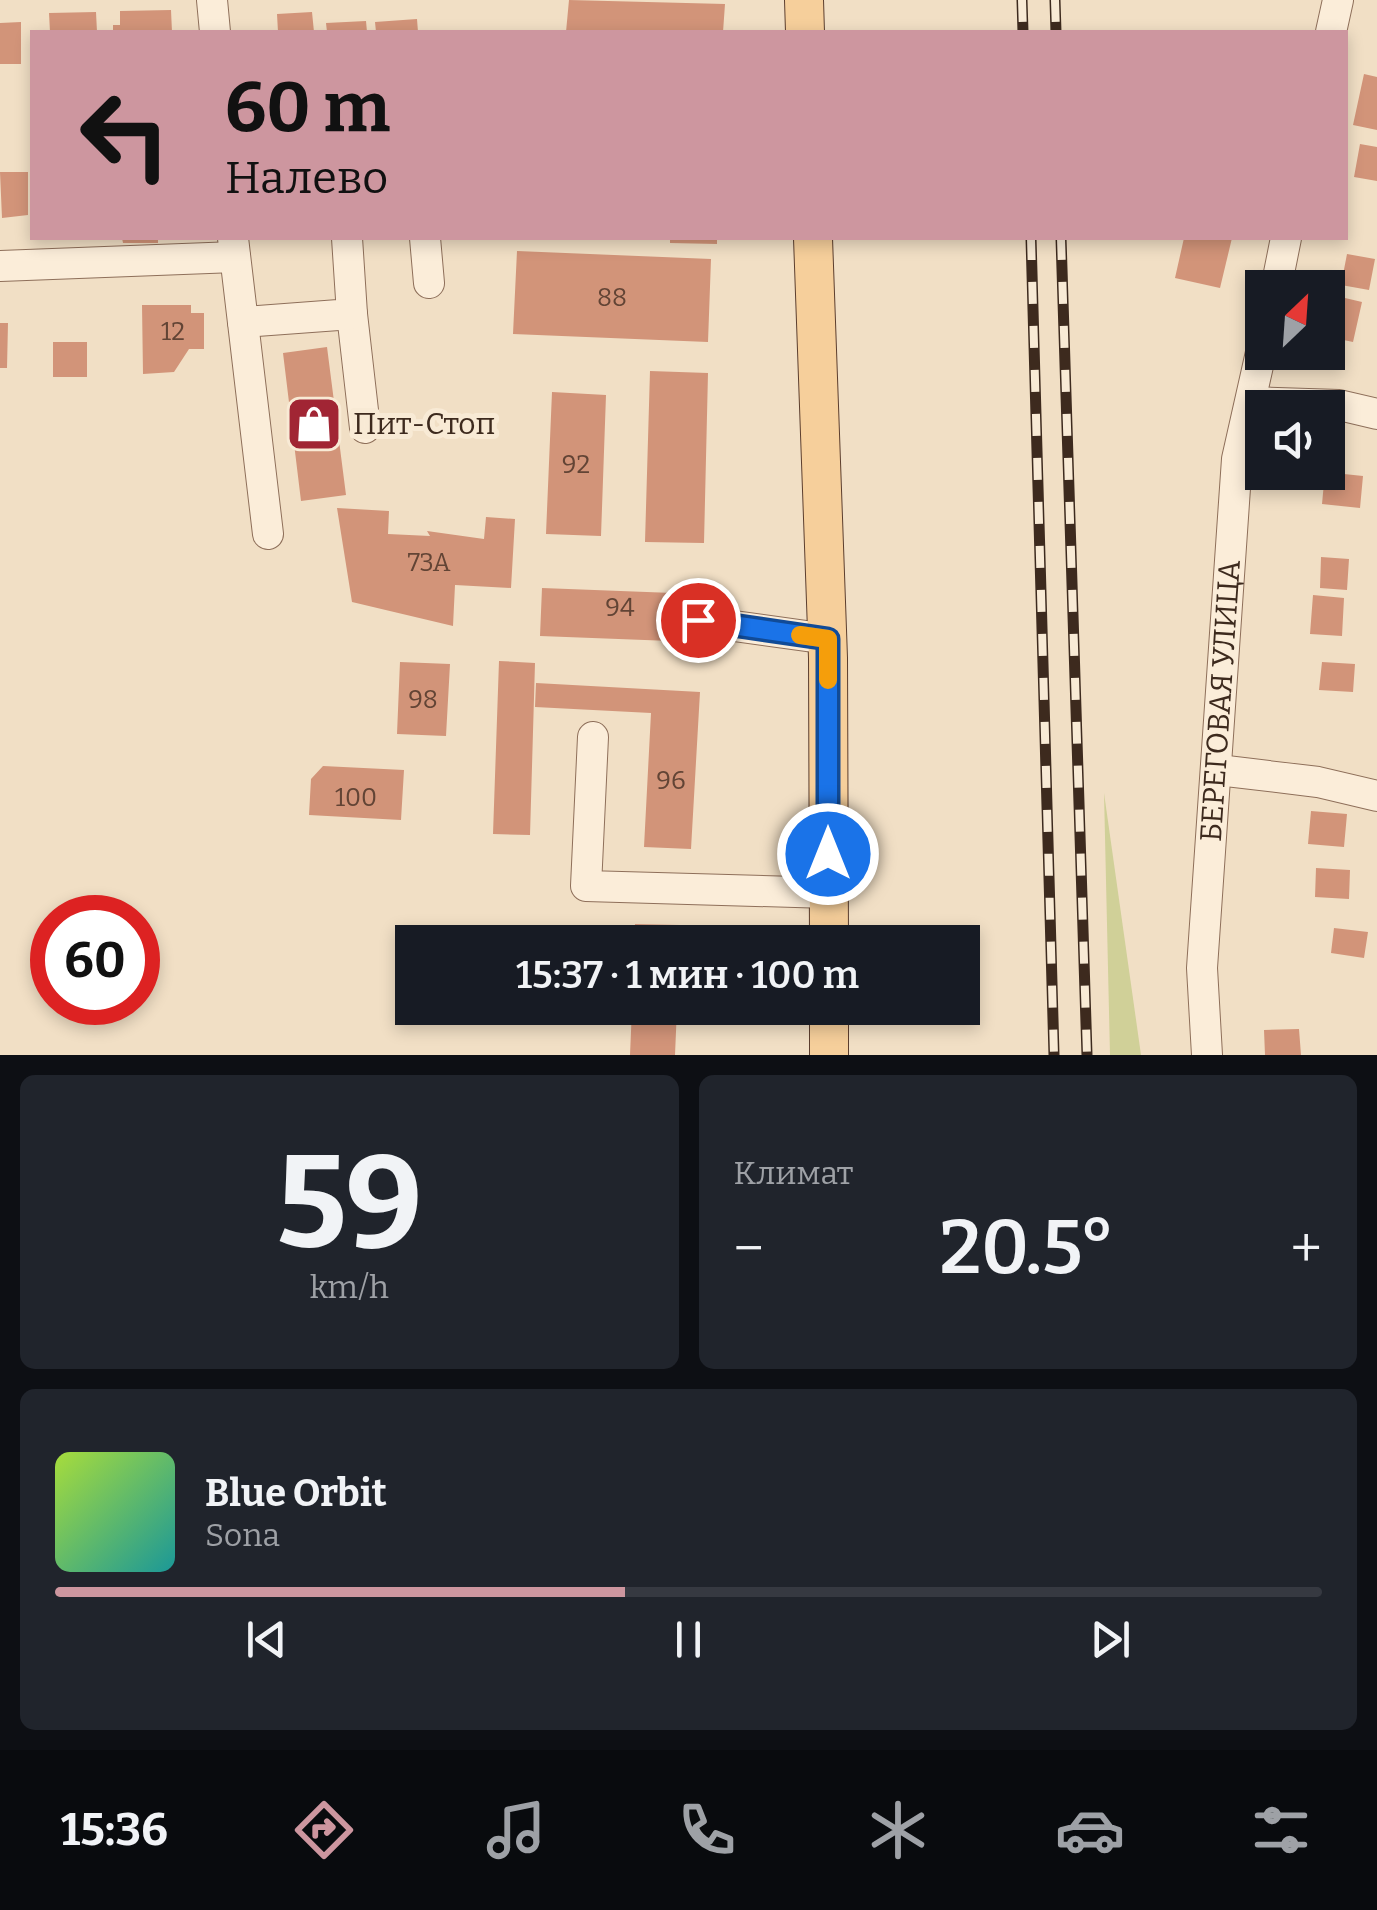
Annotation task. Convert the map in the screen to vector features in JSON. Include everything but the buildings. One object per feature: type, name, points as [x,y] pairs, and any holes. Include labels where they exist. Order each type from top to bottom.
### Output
[{"type":"main road","points":[[804,0],[805,30]]},
{"type":"main road","points":[[813,240],[828,639],[829,925]]},
{"type":"main road","points":[[829,1025],[829,1055]]},
{"type":"street","points":[[212,0],[215,30]]},
{"type":"street","points":[[1331,30],[1338,0]]},
{"type":"street","points":[[347,240],[365,428]]},
{"type":"street","points":[[426,240],[430,283]]},
{"type":"street","points":[[1280,270],[1286,240]]},
{"type":"street","points":[[0,266],[234,248],[268,534]]},
{"type":"street","points":[[243,322],[352,314]]},
{"type":"street","points":[[1345,407],[1377,414]]},
{"type":"street","name":"БЕРЕГОВАЯ УЛИЦА","points":[[1207,1055],[1202,968],[1237,459],[1245,426]]},
{"type":"street","points":[[698,620],[828,639]]},
{"type":"street","points":[[593,738],[586,886],[829,893]]},
{"type":"street","points":[[1218,770],[1318,782],[1377,796]]},
{"type":"green space","points":[[1104,793],[1141,1055],[1110,1055]]},
{"type":"railway","points":[[1022,0],[1023,30]]},
{"type":"railway","points":[[1055,0],[1056,30]]},
{"type":"railway","points":[[1031,240],[1054,1055]]},
{"type":"railway","points":[[1061,240],[1087,1055]]},
{"type":"slow traffic","points":[[800,635],[828,639],[828,680]]},
{"type":"place","name":"Пит-Стоп","points":[[314,424]]},
{"type":"route","points":[[698,620],[828,639],[828,854]]}]
